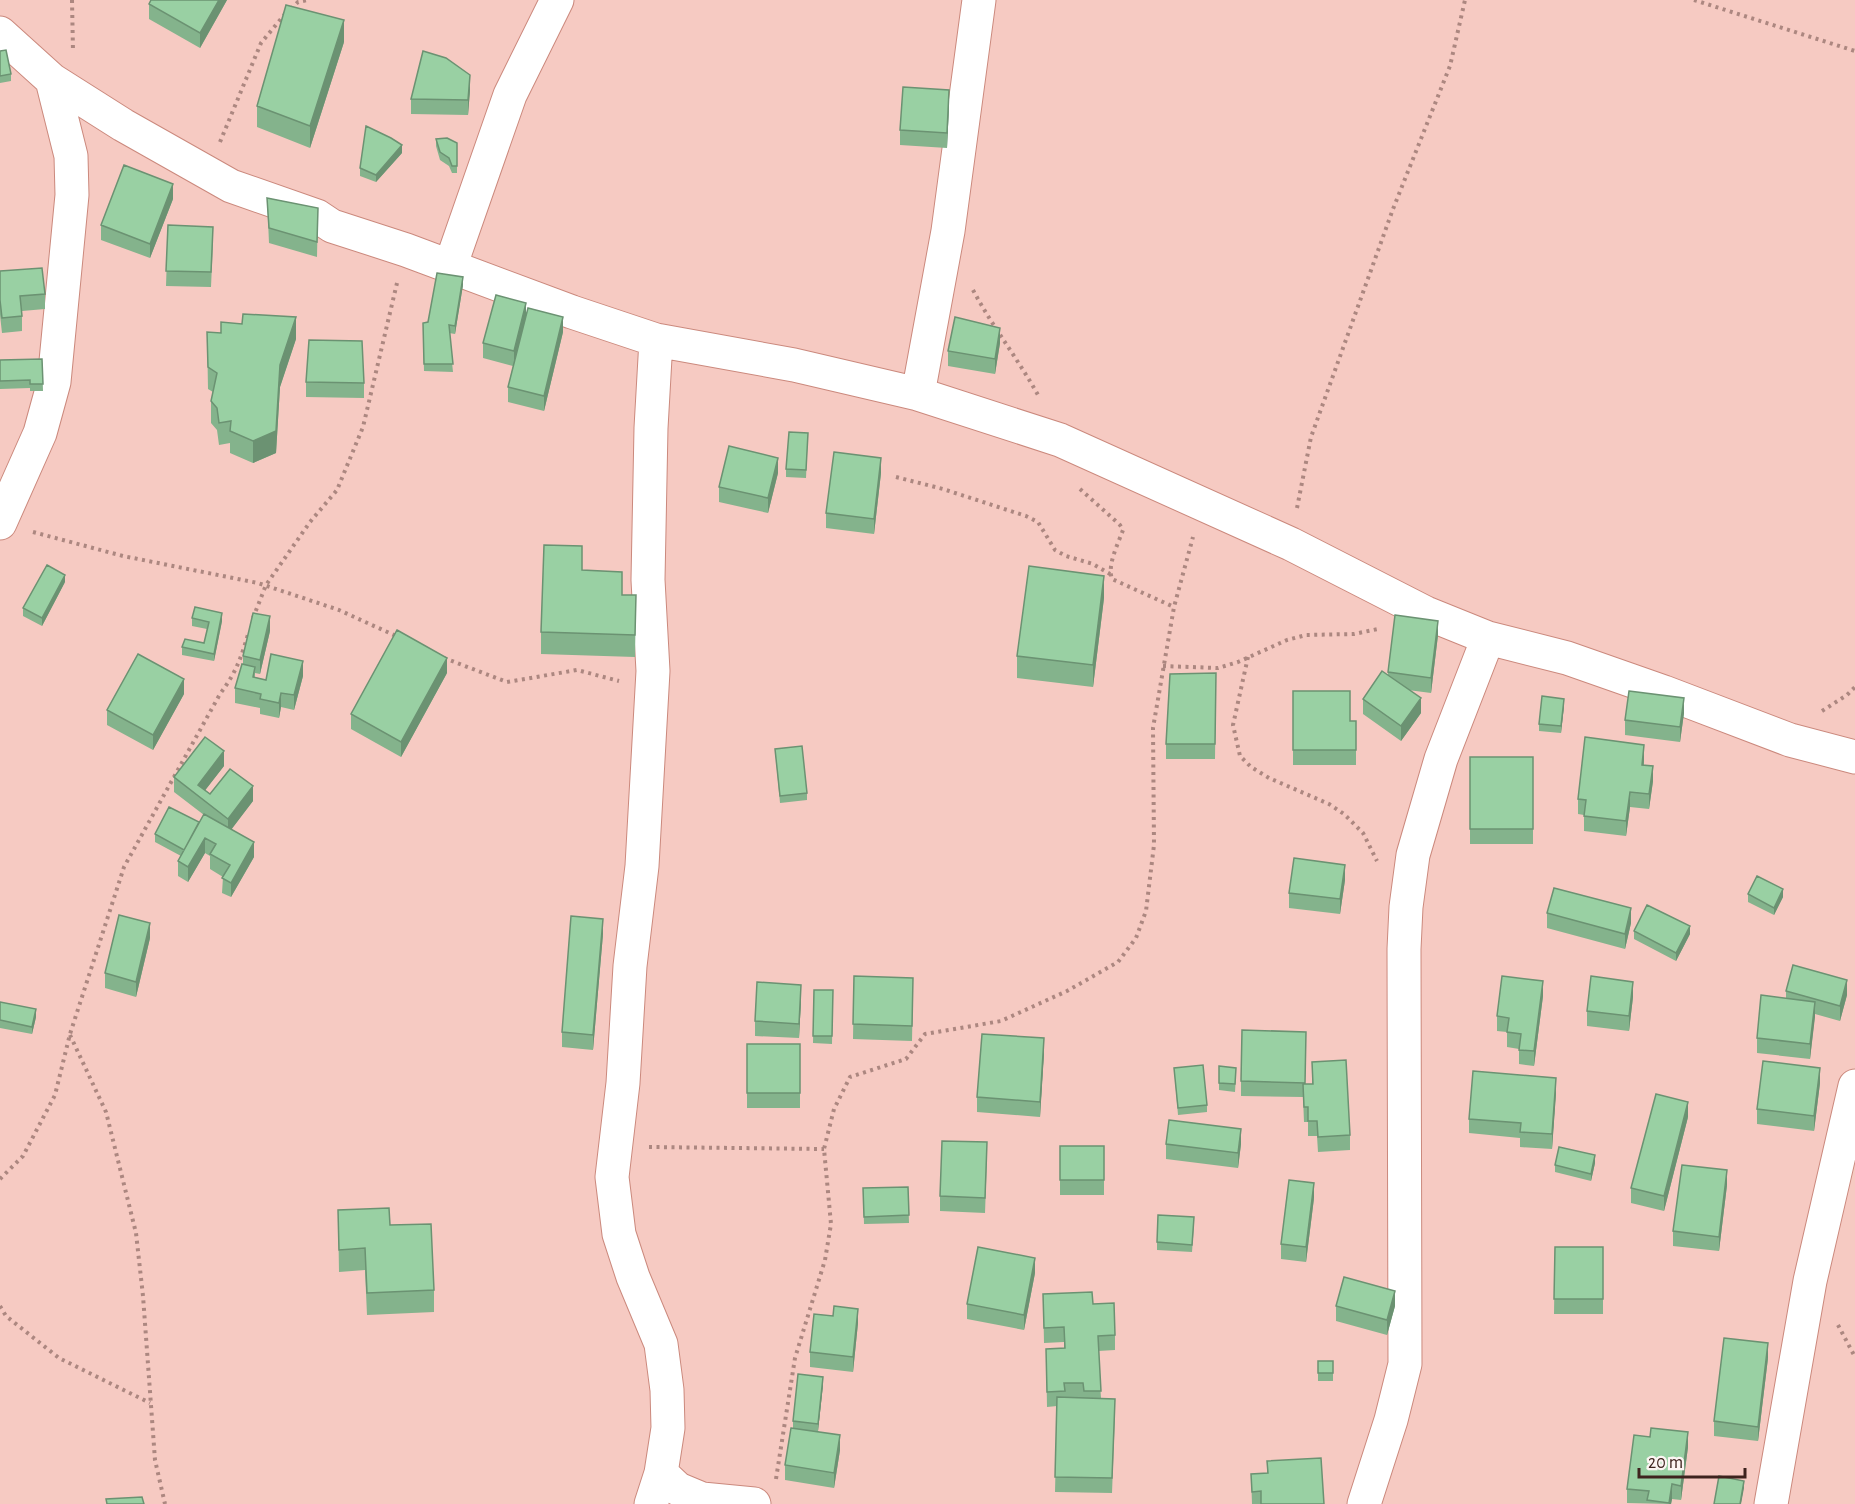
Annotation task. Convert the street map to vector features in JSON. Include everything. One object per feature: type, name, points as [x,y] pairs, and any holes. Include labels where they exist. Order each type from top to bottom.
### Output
[{"type":"street","points":[[450,267],[510,95],[557,0]]},
{"type":"street","points":[[918,394],[948,231],[979,0]]},
{"type":"street","points":[[0,33],[64,88],[207,173],[231,186],[317,216],[332,226],[406,250],[656,340],[794,365],[918,394],[1060,440],[1291,544],[1426,613],[1488,638],[1566,658],[1790,740],[1855,757]]},
{"type":"street","points":[[11,526],[54,382],[72,195],[71,156],[64,88]]},
{"type":"street","points":[[651,1504],[661,1473],[668,1428],[667,1390],[661,1344],[633,1277],[619,1234],[612,1177],[623,1083],[630,966],[642,866],[653,671],[648,580],[651,428],[656,340]]},
{"type":"street","points":[[1364,1504],[1405,1364],[1404,949],[1406,907],[1413,855],[1441,759],[1488,638]]},
{"type":"street","points":[[1771,1504],[1810,1281],[1853,1099]]},
{"type":"street","points":[[661,1473],[678,1489],[702,1499],[765,1493]]},
{"type":"path","points":[[64,88],[72,0]]},
{"type":"path","points":[[207,173],[261,42],[275,24],[298,2],[308,0]]},
{"type":"path","points":[[1291,544],[1300,486],[1311,437],[1394,209],[1450,66],[1464,0]]},
{"type":"path","points":[[1694,0],[1855,51]]},
{"type":"path","points":[[0,1179],[23,1156],[55,1095],[70,1034],[124,867],[220,694],[235,674],[266,585],[310,522],[337,490],[363,427],[406,250]]},
{"type":"path","points":[[972,289],[988,319],[1019,362],[1052,419],[1071,473],[1081,490],[1108,513],[1123,530],[1110,574]]},
{"type":"path","points":[[896,477],[943,489],[1026,516],[1038,522],[1055,550],[1066,556],[1093,564],[1110,574],[1117,582],[1174,607]]},
{"type":"path","points":[[765,1493],[795,1358],[825,1260],[831,1224],[824,1149],[834,1109],[850,1077],[906,1059],[925,1034],[1001,1021],[1067,991],[1118,962],[1136,938],[1146,911],[1154,845],[1153,728],[1174,607],[1202,504]]},
{"type":"path","points":[[11,526],[123,556],[266,585],[339,610],[402,639]]},
{"type":"path","points":[[1163,666],[1218,668],[1297,638],[1354,634],[1378,629],[1426,613]]},
{"type":"path","points":[[434,653],[507,682],[577,670],[652,689]]},
{"type":"path","points":[[1248,657],[1233,725],[1240,756],[1251,767],[1269,778],[1329,804],[1344,814],[1363,833],[1377,861],[1406,907]]},
{"type":"path","points":[[70,1034],[106,1112],[136,1233],[155,1460],[165,1504]]},
{"type":"path","points":[[615,1147],[824,1149]]},
{"type":"path","points":[[0,1306],[6,1316],[59,1358],[150,1402]]},
{"type":"building","points":[[151,0],[219,0],[200,33],[149,4]]},
{"type":"building","points":[[286,5],[344,20],[310,126],[257,106]]},
{"type":"building","points":[[6,50],[11,74],[0,76],[0,51]]},
{"type":"building","points":[[423,51],[446,58],[470,75],[468,100],[411,99]]},
{"type":"building","points":[[903,87],[949,90],[947,133],[900,130]]},
{"type":"building","points":[[366,126],[402,145],[376,175],[360,168]]},
{"type":"building","points":[[447,138],[457,143],[457,166],[452,166],[449,158],[440,152],[436,139]]},
{"type":"building","points":[[124,165],[173,184],[150,244],[101,225]]},
{"type":"building","points":[[267,198],[318,208],[317,242],[269,228]]},
{"type":"building","points":[[168,225],[213,227],[211,272],[166,271]]},
{"type":"building","points":[[42,268],[45,294],[20,296],[22,316],[2,318],[0,271]]},
{"type":"building","points":[[437,273],[463,277],[455,326],[449,325],[453,364],[424,364],[423,323],[428,322]]},
{"type":"building","points":[[496,295],[526,303],[514,351],[483,343]]},
{"type":"building","points":[[528,308],[563,317],[544,396],[508,387]]},
{"type":"building","points":[[243,314],[296,317],[280,365],[276,431],[253,441],[230,431],[231,421],[219,423],[217,408],[211,401],[217,373],[208,367],[207,332],[221,333],[221,322],[242,324]]},
{"type":"building","points":[[955,317],[1000,328],[995,359],[948,351]]},
{"type":"building","points":[[309,340],[362,341],[364,383],[306,382]]},
{"type":"building","points":[[42,359],[43,384],[30,384],[30,380],[0,381],[0,360]]},
{"type":"building","points":[[789,432],[808,433],[806,470],[786,469]]},
{"type":"building","points":[[729,446],[778,458],[768,498],[719,487]]},
{"type":"building","points":[[834,452],[881,458],[874,519],[826,513]]},
{"type":"building","points":[[544,545],[582,546],[582,570],[622,572],[622,595],[636,595],[635,635],[541,632]]},
{"type":"building","points":[[47,565],[65,575],[42,618],[23,608]]},
{"type":"building","points":[[1029,566],[1104,576],[1093,665],[1017,656]]},
{"type":"building","points":[[195,607],[222,613],[214,654],[182,647],[185,639],[204,643],[209,622],[192,618]]},
{"type":"building","points":[[253,613],[270,616],[260,660],[243,656]]},
{"type":"building","points":[[1395,615],[1438,621],[1431,678],[1388,672]]},
{"type":"building","points":[[397,630],[447,658],[401,742],[351,714]]},
{"type":"building","points":[[138,654],[184,679],[153,735],[107,710]]},
{"type":"building","points":[[271,654],[303,661],[294,695],[281,693],[279,703],[260,699],[261,694],[235,688],[242,664],[255,667],[253,677],[266,680]]},
{"type":"building","points":[[1382,671],[1421,698],[1401,726],[1363,699]]},
{"type":"building","points":[[1216,673],[1215,744],[1166,744],[1170,674]]},
{"type":"building","points":[[1293,691],[1350,691],[1350,721],[1356,721],[1356,750],[1293,750]]},
{"type":"building","points":[[1629,691],[1684,698],[1680,727],[1625,720]]},
{"type":"building","points":[[1542,696],[1564,699],[1561,726],[1539,724]]},
{"type":"building","points":[[205,737],[224,751],[198,785],[210,794],[230,769],[253,786],[228,819],[174,777]]},
{"type":"building","points":[[1585,737],[1644,745],[1642,765],[1653,766],[1649,794],[1630,792],[1626,821],[1584,816],[1586,800],[1578,799]]},
{"type":"building","points":[[802,746],[807,793],[780,796],[775,749]]},
{"type":"building","points":[[1470,757],[1533,757],[1533,829],[1470,829]]},
{"type":"building","points":[[169,807],[199,822],[184,850],[155,834]]},
{"type":"building","points":[[204,814],[254,842],[231,883],[222,878],[230,865],[210,854],[216,844],[205,838],[188,867],[178,861]]},
{"type":"building","points":[[1294,858],[1345,865],[1340,899],[1289,893]]},
{"type":"building","points":[[1757,876],[1783,889],[1774,908],[1748,894]]},
{"type":"building","points":[[1554,888],[1631,908],[1625,934],[1547,913]]},
{"type":"building","points":[[1647,905],[1690,926],[1676,953],[1634,931]]},
{"type":"building","points":[[119,915],[150,923],[136,982],[105,973]]},
{"type":"building","points":[[571,916],[603,919],[593,1035],[562,1032]]},
{"type":"building","points":[[1793,965],[1847,980],[1840,1006],[1786,991]]},
{"type":"building","points":[[854,976],[913,978],[912,1026],[853,1024]]},
{"type":"building","points":[[1502,976],[1543,981],[1534,1051],[1519,1050],[1521,1034],[1507,1032],[1509,1018],[1497,1016]]},
{"type":"building","points":[[1591,976],[1633,982],[1629,1016],[1587,1011]]},
{"type":"building","points":[[757,982],[801,985],[799,1024],[755,1021]]},
{"type":"building","points":[[814,990],[833,990],[832,1036],[813,1036]]},
{"type":"building","points":[[1761,995],[1815,1002],[1810,1044],[1757,1038]]},
{"type":"building","points":[[0,1002],[36,1009],[32,1027],[0,1020]]},
{"type":"building","points":[[1242,1030],[1306,1032],[1305,1083],[1241,1081]]},
{"type":"building","points":[[982,1034],[1044,1038],[1040,1102],[977,1097]]},
{"type":"building","points":[[747,1044],[800,1044],[800,1093],[747,1093]]},
{"type":"building","points":[[1346,1060],[1350,1135],[1318,1137],[1317,1121],[1308,1121],[1308,1107],[1304,1107],[1303,1084],[1313,1084],[1312,1062]]},
{"type":"building","points":[[1763,1061],[1820,1068],[1814,1116],[1757,1109]]},
{"type":"building","points":[[1203,1065],[1207,1105],[1178,1108],[1174,1068]]},
{"type":"building","points":[[1219,1066],[1236,1068],[1235,1084],[1219,1083]]},
{"type":"building","points":[[1473,1071],[1556,1078],[1552,1134],[1520,1132],[1521,1123],[1469,1119]]},
{"type":"building","points":[[1656,1094],[1688,1102],[1664,1196],[1631,1188]]},
{"type":"building","points":[[1169,1120],[1241,1129],[1238,1153],[1166,1144]]},
{"type":"building","points":[[942,1141],[987,1142],[985,1198],[940,1196]]},
{"type":"building","points":[[1060,1146],[1104,1146],[1104,1180],[1060,1180]]},
{"type":"building","points":[[1559,1147],[1595,1155],[1591,1174],[1555,1165]]},
{"type":"building","points":[[1682,1165],[1727,1170],[1719,1237],[1673,1231]]},
{"type":"building","points":[[1289,1180],[1314,1183],[1306,1247],[1281,1244]]},
{"type":"building","points":[[908,1187],[909,1215],[864,1217],[863,1188]]},
{"type":"building","points":[[389,1208],[390,1225],[431,1224],[434,1290],[367,1293],[365,1248],[339,1250],[338,1210]]},
{"type":"building","points":[[1158,1215],[1194,1217],[1192,1245],[1157,1242]]},
{"type":"building","points":[[978,1247],[1035,1258],[1024,1315],[967,1304]]},
{"type":"building","points":[[1555,1247],[1603,1247],[1603,1299],[1554,1299]]},
{"type":"building","points":[[1344,1277],[1395,1291],[1387,1320],[1336,1306]]},
{"type":"building","points":[[1092,1292],[1093,1304],[1114,1303],[1115,1335],[1098,1336],[1101,1391],[1084,1391],[1083,1383],[1064,1383],[1065,1391],[1047,1392],[1046,1349],[1065,1348],[1064,1327],[1044,1328],[1043,1294]]},
{"type":"building","points":[[834,1306],[858,1309],[853,1357],[810,1352],[814,1314],[833,1316]]},
{"type":"building","points":[[1724,1338],[1768,1343],[1758,1427],[1714,1421]]},
{"type":"building","points":[[1318,1361],[1333,1361],[1333,1373],[1318,1373]]},
{"type":"building","points":[[798,1374],[823,1377],[818,1424],[793,1421]]},
{"type":"building","points":[[1057,1397],[1115,1399],[1112,1478],[1055,1477]]},
{"type":"building","points":[[791,1428],[840,1435],[834,1473],[785,1465]]},
{"type":"building","points":[[1651,1428],[1688,1432],[1681,1486],[1672,1484],[1669,1503],[1647,1500],[1649,1491],[1627,1489],[1634,1435],[1650,1437]]},
{"type":"building","points":[[1321,1458],[1324,1504],[1261,1504],[1261,1491],[1252,1492],[1251,1474],[1268,1473],[1267,1461]]},
{"type":"building","points":[[1719,1476],[1744,1481],[1740,1504],[1714,1504]]},
{"type":"building","points":[[142,1497],[144,1504],[107,1504],[106,1499]]}]
